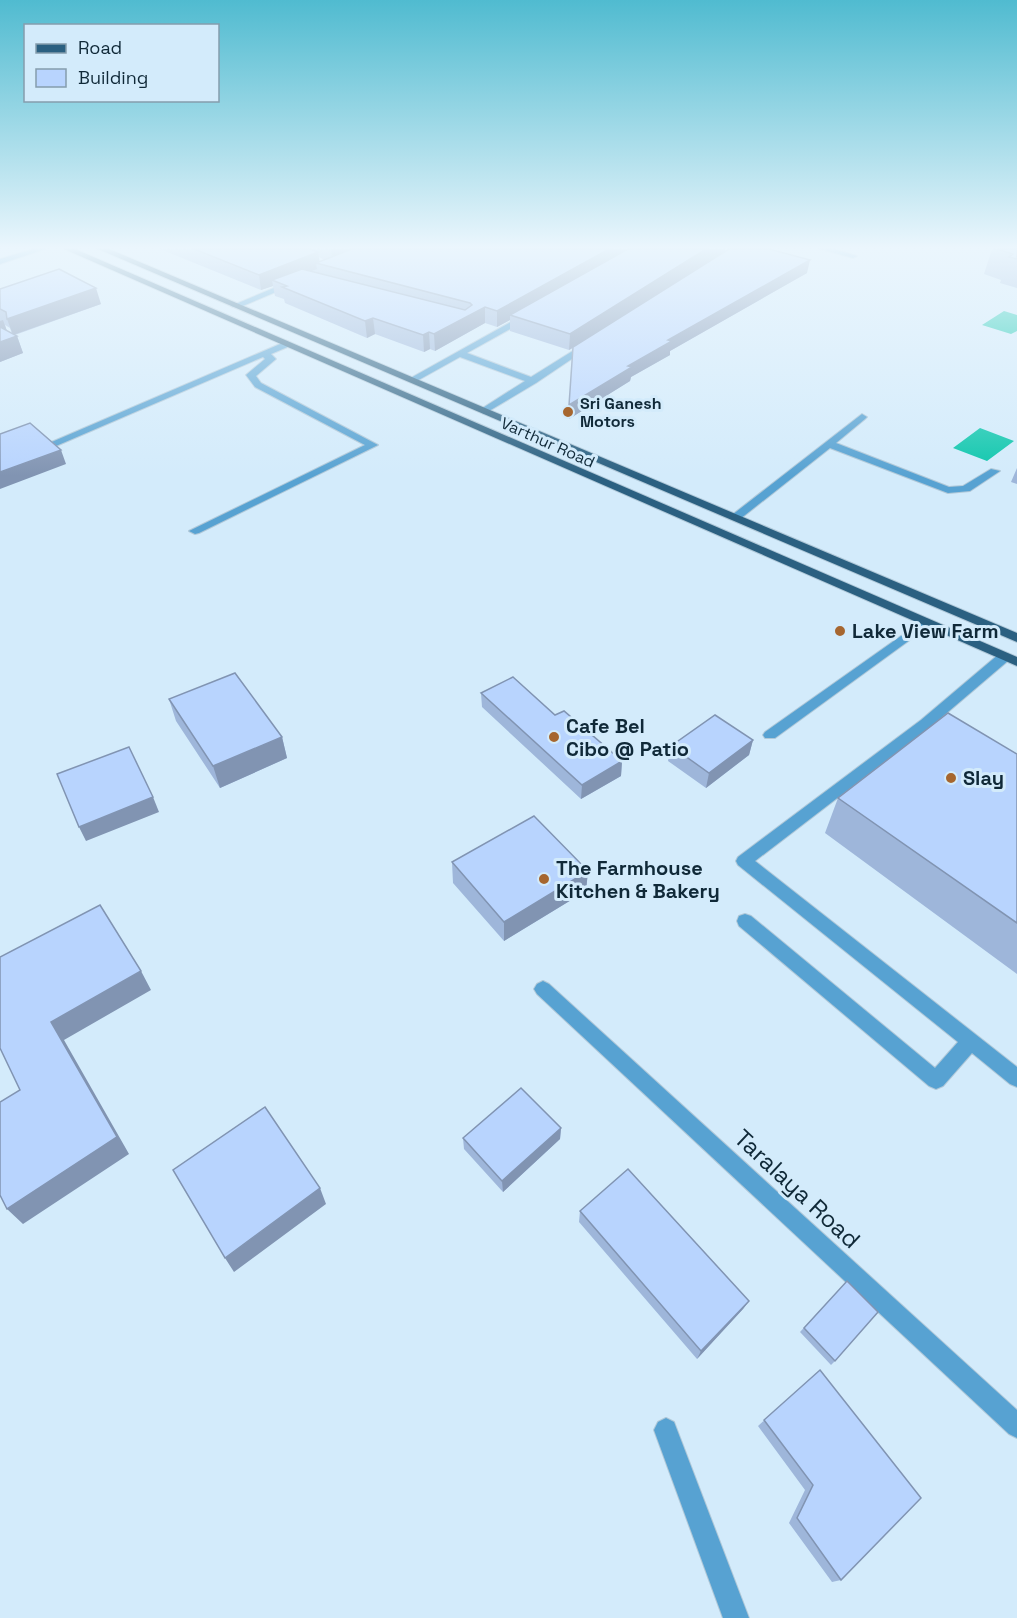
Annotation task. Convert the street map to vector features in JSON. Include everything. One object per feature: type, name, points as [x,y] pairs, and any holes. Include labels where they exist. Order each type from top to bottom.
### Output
[{"type":"main road","name":"Varthur Road","points":[[242,325],[1011,659]]},
{"type":"main road","name":"Varthur Road","points":[[279,325],[1017,638]]},
{"type":"street","points":[[412,380],[512,325]]},
{"type":"street","points":[[484,411],[602,337]]},
{"type":"street","points":[[52,444],[287,344]]},
{"type":"street","points":[[195,531],[373,445],[252,380],[251,375],[271,359],[265,354]]},
{"type":"street","points":[[460,354],[533,381]]},
{"type":"street","points":[[736,517],[862,417]]},
{"type":"street","points":[[829,444],[948,490],[966,489],[995,471]]},
{"type":"street","points":[[770,735],[925,623]]},
{"type":"street","points":[[1011,659],[744,861],[1017,1078]]},
{"type":"street","points":[[926,723],[946,736]]},
{"type":"street","points":[[745,921],[936,1080],[971,1041]]},
{"type":"street","name":"Taralaya Road","points":[[543,989],[1017,1426]]},
{"type":"street","points":[[666,1430],[736,1618]]},
{"type":"shaded area","points":[[982,325],[1017,325],[1017,331],[1011,334]]},
{"type":"shaded area","points":[[980,428],[1014,441],[987,461],[953,448]]},
{"type":"building","points":[[392,325],[452,325],[434,334],[429,332],[423,335]]},
{"type":"building","points":[[540,325],[585,325],[570,334]]},
{"type":"building","points":[[609,325],[696,325],[569,405],[573,347]]},
{"type":"building","points":[[0,327],[17,336],[0,342]]},
{"type":"building","points":[[30,423],[61,450],[0,472],[0,434]]},
{"type":"building","points":[[235,673],[282,737],[213,766],[169,699]]},
{"type":"building","points":[[513,677],[555,715],[564,711],[622,761],[582,785],[481,693]]},
{"type":"building","points":[[948,713],[1017,754],[1017,923],[838,798]]},
{"type":"building","points":[[715,715],[753,740],[709,773],[671,746]]},
{"type":"building","points":[[129,747],[153,797],[79,827],[57,774]]},
{"type":"building","points":[[534,816],[588,871],[504,922],[452,862]]},
{"type":"building","points":[[100,905],[141,971],[51,1022],[117,1137],[7,1209],[0,1195],[0,1102],[20,1090],[0,1048],[0,957]]},
{"type":"building","points":[[521,1088],[561,1128],[502,1181],[463,1138]]},
{"type":"building","points":[[265,1107],[320,1188],[225,1258],[173,1170]]},
{"type":"building","points":[[628,1169],[749,1301],[701,1351],[580,1211]]},
{"type":"building","points":[[847,1281],[878,1312],[835,1361],[804,1328]]},
{"type":"building","points":[[820,1370],[921,1498],[841,1580],[797,1518],[813,1485],[764,1420]]},
{"type":"place","name":"Sri Ganesh Motors","points":[[568,412]]},
{"type":"place","name":"Lake View Farm","points":[[840,631]]},
{"type":"place","name":"Cafe Bel Cibo @ Patio","points":[[554,737]]},
{"type":"place","name":"Slay","points":[[951,778]]},
{"type":"place","name":"The Farmhouse Kitchen & Bakery","points":[[544,879]]}]
